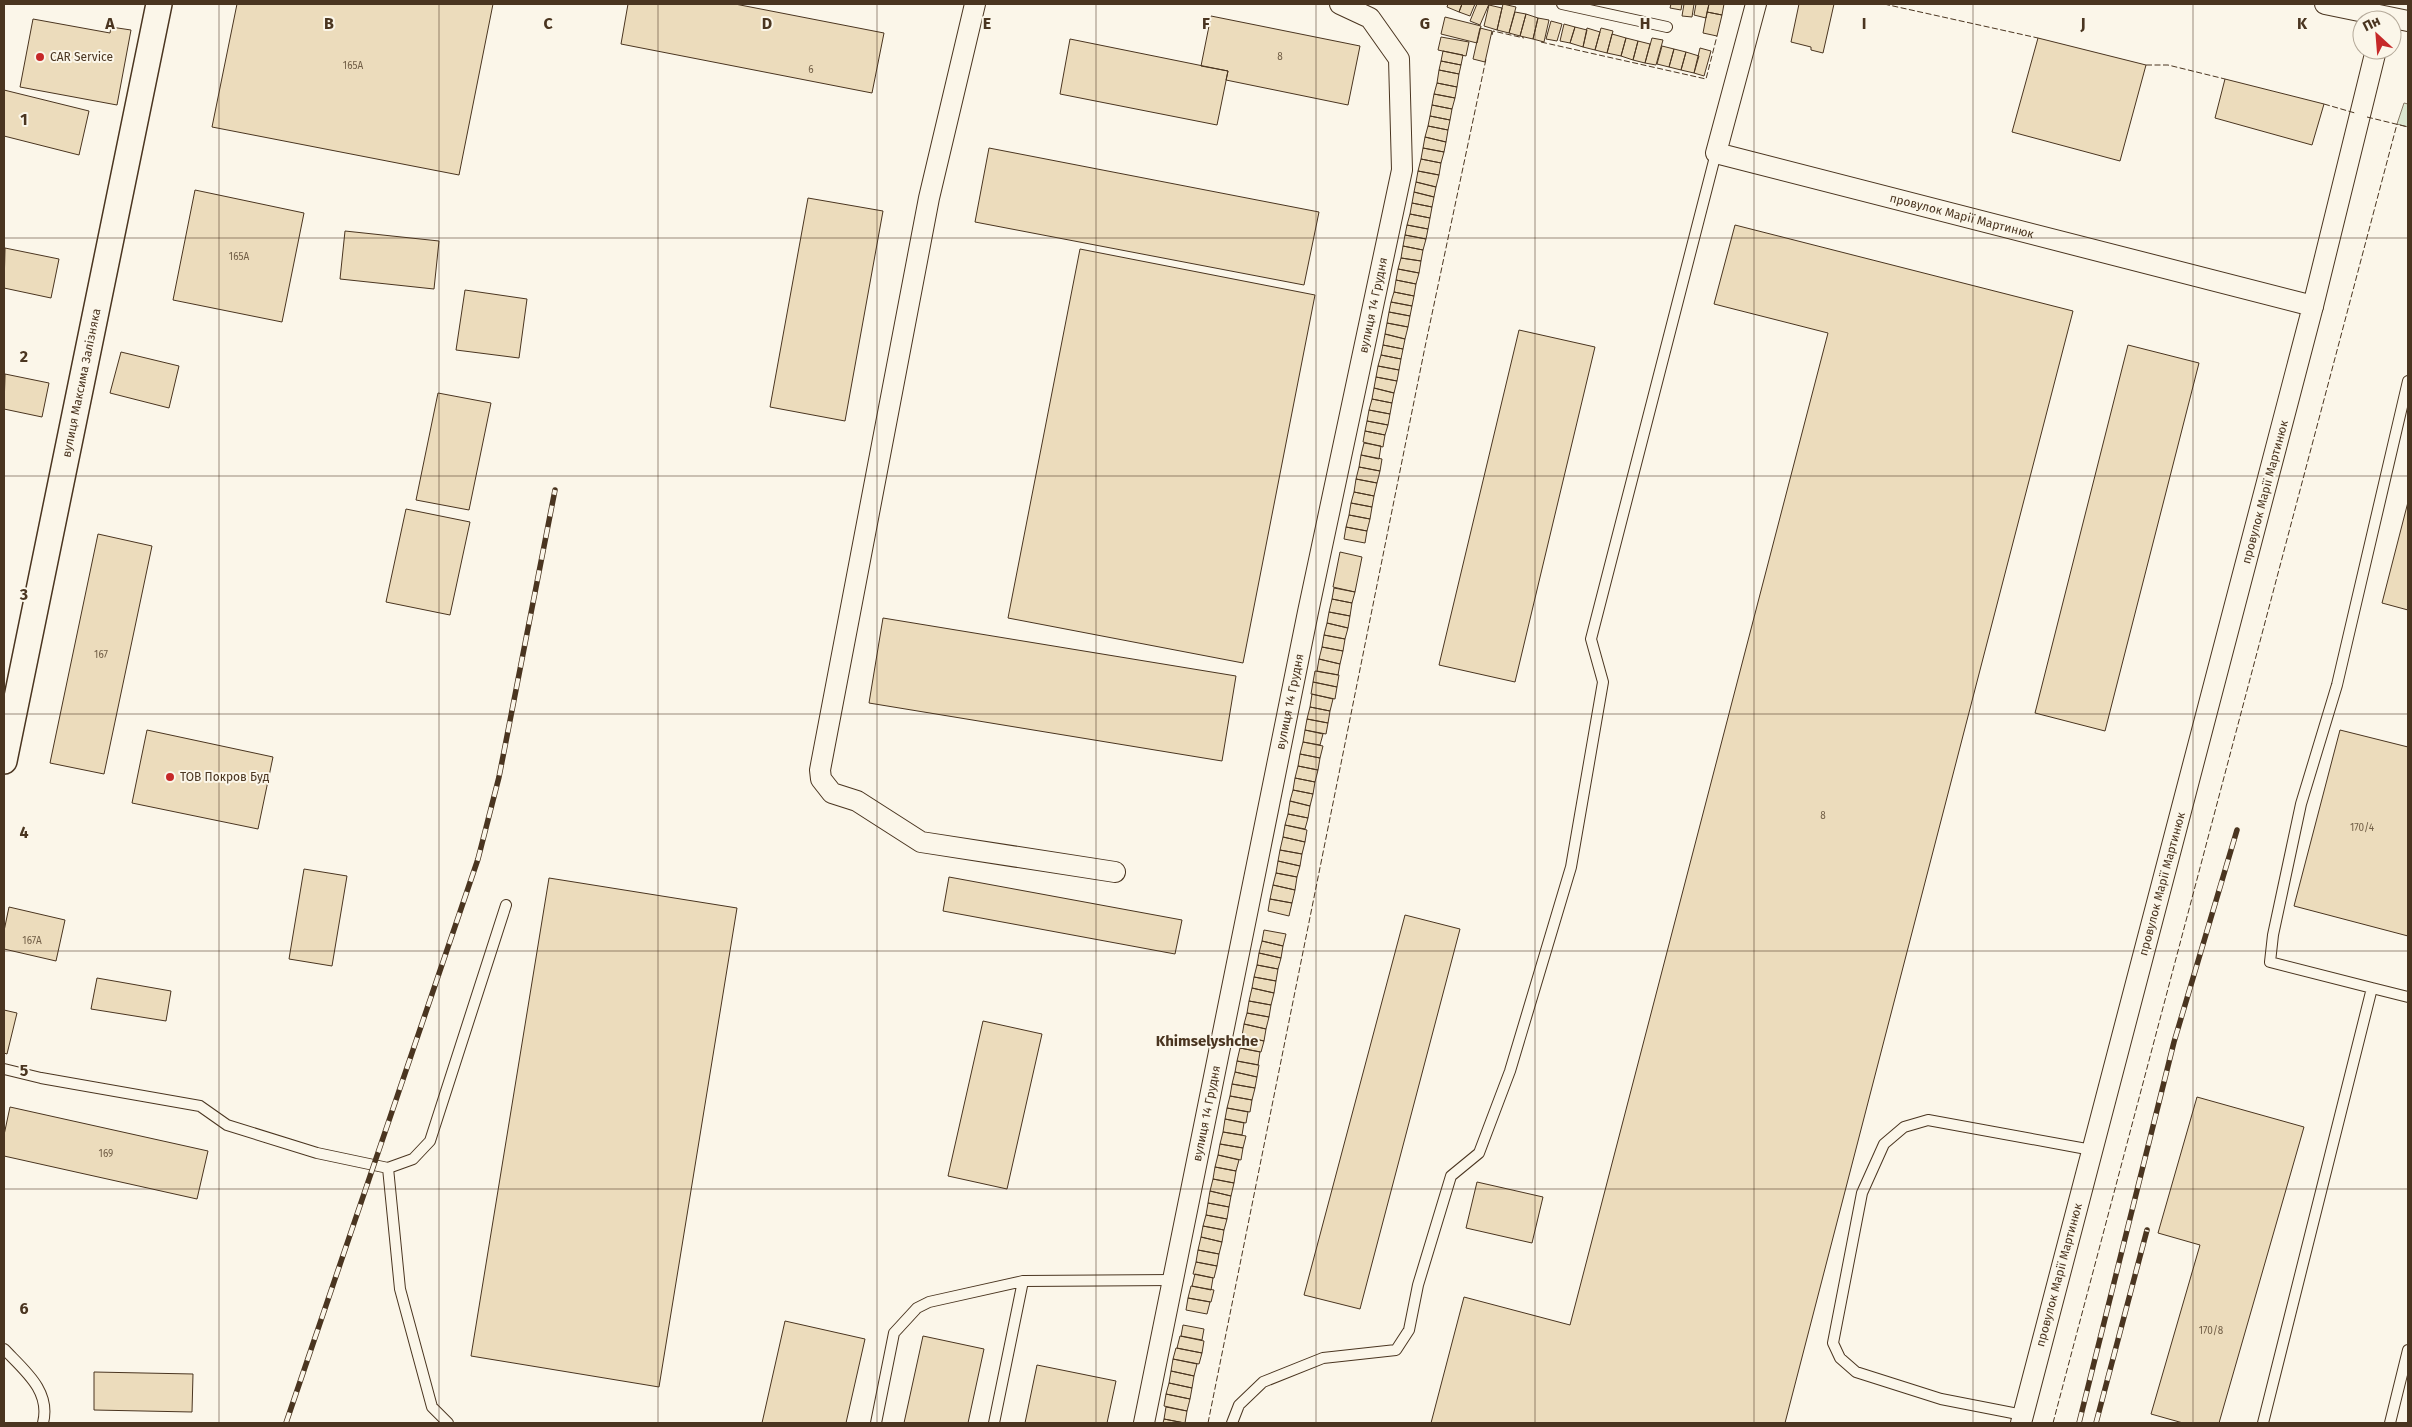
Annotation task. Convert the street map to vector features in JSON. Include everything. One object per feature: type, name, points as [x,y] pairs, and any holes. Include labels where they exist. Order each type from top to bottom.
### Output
[{"type":"street","name":"вулиця Максима Залізняка","points":[[4,761],[159,4]]},
{"type":"street","points":[[975,4],[929,198],[824,750],[821,779],[832,792],[857,801],[921,842],[1114,872]]},
{"type":"street","name":"вулиця 14 Грудня","points":[[1144,1423],[1306,622],[1402,170],[1399,59],[1370,18],[1340,4]]},
{"type":"street","points":[[1716,153],[1756,4]]},
{"type":"street","points":[[2325,4],[2352,10]]},
{"type":"street","points":[[2313,306],[2374,60]]},
{"type":"street","name":"провулок Марії Мартинюк","points":[[1716,153],[2313,306],[2022,1419]]},
{"type":"lane","points":[[1562,4],[1667,28]]},
{"type":"lane","points":[[1232,1423],[1239,1406],[1263,1382],[1323,1358],[1396,1350],[1408,1330],[1418,1285],[1452,1176],[1478,1153],[1510,1071],[1571,867],[1603,682],[1590,639],[1716,153]]},
{"type":"lane","points":[[2408,381],[2336,685],[2301,804],[2273,934],[2270,962],[2408,998]]},
{"type":"lane","points":[[4,1069],[41,1078],[200,1106],[227,1125],[317,1153],[388,1168],[413,1159],[430,1141],[506,904]]},
{"type":"lane","points":[[2263,1423],[2372,988]]},
{"type":"lane","points":[[2022,1419],[1940,1399],[1885,1382],[1856,1372],[1840,1358],[1833,1343],[1862,1194],[1884,1144],[1904,1126],[1928,1120],[2092,1150]]},
{"type":"lane","points":[[388,1168],[400,1290],[432,1407],[448,1423]]},
{"type":"lane","points":[[876,1423],[894,1333],[916,1308],[929,1302],[1023,1281],[1174,1280]]},
{"type":"lane","points":[[994,1423],[1023,1281]]},
{"type":"lane","points":[[4,1349],[38,1386],[46,1409],[43,1423]]},
{"type":"lane","points":[[2390,1423],[2408,1350]]},
{"type":"green space","points":[[2404,103],[2408,104],[2408,127],[2397,124]]},
{"type":"building","points":[[237,4],[493,4],[459,175],[212,127]]},
{"type":"building","points":[[628,4],[735,4],[884,33],[872,93],[621,44]]},
{"type":"building","points":[[1448,4],[1462,4],[1459,12],[1447,7]]},
{"type":"building","points":[[1462,4],[1475,4],[1470,16],[1459,12]]},
{"type":"building","points":[[1477,4],[1489,4],[1480,25],[1470,21]]},
{"type":"building","points":[[1503,4],[1516,7],[1509,33],[1497,30]]},
{"type":"building","points":[[1671,4],[1682,4],[1681,10],[1670,8]]},
{"type":"building","points":[[1684,4],[1694,4],[1692,17],[1682,16]]},
{"type":"building","points":[[1696,4],[1709,4],[1706,18],[1694,15]]},
{"type":"building","points":[[1709,4],[1724,4],[1722,15],[1707,12]]},
{"type":"building","points":[[1799,4],[1834,4],[1823,53],[1811,50],[1811,47],[1791,42]]},
{"type":"building","points":[[1489,5],[1502,8],[1497,30],[1484,26]]},
{"type":"building","points":[[1515,12],[1526,14],[1520,36],[1509,33]]},
{"type":"building","points":[[1707,12],[1722,15],[1717,36],[1703,33]]},
{"type":"building","points":[[1526,14],[1538,18],[1533,39],[1520,36]]},
{"type":"building","points":[[1211,16],[1360,46],[1348,105],[1226,80],[1228,71],[1201,66]]},
{"type":"building","points":[[1445,17],[1481,26],[1477,43],[1441,34]]},
{"type":"building","points":[[1538,18],[1549,20],[1544,42],[1533,39]]},
{"type":"building","points":[[33,19],[110,33],[111,27],[131,30],[117,105],[20,87]]},
{"type":"building","points":[[1551,21],[1562,24],[1557,41],[1546,39]]},
{"type":"building","points":[[1564,24],[1575,27],[1570,43],[1560,41]]},
{"type":"building","points":[[1575,27],[1587,30],[1583,47],[1570,43]]},
{"type":"building","points":[[1480,28],[1492,31],[1485,62],[1473,59]]},
{"type":"building","points":[[1587,28],[1600,32],[1595,50],[1583,47]]},
{"type":"building","points":[[1601,28],[1613,31],[1607,53],[1595,50]]},
{"type":"building","points":[[1612,34],[1626,38],[1621,56],[1607,53]]},
{"type":"building","points":[[1441,37],[1469,42],[1466,56],[1438,50]]},
{"type":"building","points":[[1626,38],[1638,41],[1633,60],[1621,56]]},
{"type":"building","points":[[1652,38],[1663,40],[1656,65],[1645,63]]},
{"type":"building","points":[[2038,38],[2146,65],[2120,161],[2012,132]]},
{"type":"building","points":[[1070,39],[1228,71],[1217,125],[1060,94]]},
{"type":"building","points":[[1638,41],[1650,44],[1645,63],[1633,60]]},
{"type":"building","points":[[1662,46],[1674,49],[1669,67],[1657,64]]},
{"type":"building","points":[[1700,48],[1711,51],[1704,76],[1694,73]]},
{"type":"building","points":[[1674,49],[1686,52],[1681,70],[1669,67]]},
{"type":"building","points":[[1443,51],[1463,55],[1461,65],[1441,61]]},
{"type":"building","points":[[1686,52],[1699,56],[1694,73],[1681,70]]},
{"type":"building","points":[[1441,61],[1461,65],[1459,74],[1439,70]]},
{"type":"building","points":[[1439,70],[1459,74],[1457,87],[1437,83]]},
{"type":"building","points":[[2225,79],[2324,104],[2312,145],[2215,118]]},
{"type":"building","points":[[1437,83],[1457,87],[1455,98],[1434,94]]},
{"type":"building","points":[[4,90],[89,111],[79,155],[4,136]]},
{"type":"building","points":[[1434,94],[1455,98],[1452,109],[1432,105]]},
{"type":"building","points":[[1432,105],[1452,109],[1450,120],[1430,116]]},
{"type":"building","points":[[1430,116],[1450,120],[1448,130],[1428,126]]},
{"type":"building","points":[[1428,126],[1448,130],[1446,142],[1425,137]]},
{"type":"building","points":[[1425,137],[1446,142],[1444,152],[1423,148]]},
{"type":"building","points":[[989,148],[1319,212],[1304,285],[975,222]]},
{"type":"building","points":[[1423,148],[1444,152],[1441,163],[1421,159]]},
{"type":"building","points":[[1421,159],[1441,163],[1439,175],[1418,171]]},
{"type":"building","points":[[1418,171],[1439,175],[1436,187],[1416,182]]},
{"type":"building","points":[[1416,182],[1436,187],[1434,197],[1414,192]]},
{"type":"building","points":[[195,190],[304,213],[282,322],[173,300]]},
{"type":"building","points":[[1414,192],[1434,197],[1432,207],[1412,203]]},
{"type":"building","points":[[808,198],[883,211],[845,421],[770,407]]},
{"type":"building","points":[[1412,203],[1432,207],[1430,218],[1410,214]]},
{"type":"building","points":[[1410,214],[1430,218],[1428,229],[1407,225]]},
{"type":"building","points":[[1407,225],[1428,229],[1426,239],[1405,235]]},
{"type":"building","points":[[1735,225],[2073,311],[1785,1423],[1431,1423],[1464,1297],[1570,1325],[1828,333],[1714,304]]},
{"type":"building","points":[[345,231],[439,241],[434,289],[340,279]]},
{"type":"building","points":[[1405,235],[1426,239],[1423,250],[1403,246]]},
{"type":"building","points":[[1403,246],[1423,250],[1421,261],[1401,258]]},
{"type":"building","points":[[5,248],[59,259],[51,298],[4,288]]},
{"type":"building","points":[[1080,249],[1315,295],[1243,663],[1008,618]]},
{"type":"building","points":[[1401,258],[1421,261],[1419,273],[1398,269]]},
{"type":"building","points":[[1398,269],[1419,273],[1416,284],[1396,280]]},
{"type":"building","points":[[1396,280],[1416,284],[1414,296],[1394,292]]},
{"type":"building","points":[[465,290],[527,299],[519,358],[456,350]]},
{"type":"building","points":[[1394,292],[1414,296],[1412,306],[1391,302]]},
{"type":"building","points":[[1391,302],[1412,306],[1410,316],[1389,312]]},
{"type":"building","points":[[1389,312],[1410,316],[1408,327],[1387,323]]},
{"type":"building","points":[[1387,323],[1408,327],[1405,339],[1385,334]]},
{"type":"building","points":[[1519,330],[1595,347],[1515,682],[1439,665]]},
{"type":"building","points":[[1385,334],[1405,339],[1403,349],[1383,345]]},
{"type":"building","points":[[1383,345],[1403,349],[1401,359],[1381,355]]},
{"type":"building","points":[[2128,345],[2199,363],[2105,731],[2035,713]]},
{"type":"building","points":[[121,352],[179,366],[169,408],[110,393]]},
{"type":"building","points":[[1381,355],[1401,359],[1399,370],[1378,366]]},
{"type":"building","points":[[1378,366],[1399,370],[1397,381],[1376,377]]},
{"type":"building","points":[[5,374],[49,383],[42,417],[4,409]]},
{"type":"building","points":[[1376,377],[1397,381],[1394,393],[1374,388]]},
{"type":"building","points":[[1374,388],[1394,393],[1392,403],[1372,399]]},
{"type":"building","points":[[438,393],[491,403],[469,510],[416,500]]},
{"type":"building","points":[[1372,399],[1392,403],[1390,414],[1369,410]]},
{"type":"building","points":[[1369,410],[1390,414],[1388,425],[1367,421]]},
{"type":"building","points":[[1367,421],[1388,425],[1385,435],[1365,431]]},
{"type":"building","points":[[1365,431],[1385,435],[1383,447],[1363,442]]},
{"type":"building","points":[[1364,443],[1381,446],[1379,459],[1361,455]]},
{"type":"building","points":[[1361,455],[1382,459],[1380,471],[1359,467]]},
{"type":"building","points":[[1359,467],[1380,471],[1377,483],[1356,479]]},
{"type":"building","points":[[1356,479],[1377,483],[1374,496],[1354,492]]},
{"type":"building","points":[[1354,492],[1374,496],[1372,507],[1351,503]]},
{"type":"building","points":[[2408,502],[2408,610],[2382,603]]},
{"type":"building","points":[[1351,503],[1372,507],[1370,519],[1349,515]]},
{"type":"building","points":[[406,509],[470,522],[450,615],[386,602]]},
{"type":"building","points":[[1349,515],[1370,519],[1367,531],[1346,527]]},
{"type":"building","points":[[1346,527],[1367,531],[1365,543],[1344,539]]},
{"type":"building","points":[[98,534],[152,546],[104,774],[50,763]]},
{"type":"building","points":[[1340,552],[1362,557],[1355,592],[1333,587]]},
{"type":"building","points":[[1334,588],[1355,592],[1352,603],[1332,599]]},
{"type":"building","points":[[1332,599],[1352,603],[1350,616],[1329,612]]},
{"type":"building","points":[[1329,612],[1350,616],[1348,628],[1327,623]]},
{"type":"building","points":[[883,618],[1236,676],[1222,761],[869,703]]},
{"type":"building","points":[[1327,623],[1348,628],[1345,639],[1324,635]]},
{"type":"building","points":[[1324,635],[1345,639],[1343,651],[1322,647]]},
{"type":"building","points":[[1322,647],[1343,651],[1340,664],[1319,659]]},
{"type":"building","points":[[1319,659],[1340,664],[1338,675],[1317,671]]},
{"type":"building","points":[[1315,671],[1339,675],[1337,687],[1313,682]]},
{"type":"building","points":[[1313,682],[1337,687],[1335,699],[1311,694]]},
{"type":"building","points":[[1312,694],[1333,699],[1330,711],[1310,707]]},
{"type":"building","points":[[1310,707],[1330,711],[1328,723],[1307,719]]},
{"type":"building","points":[[1307,719],[1328,723],[1326,734],[1305,730]]},
{"type":"building","points":[[147,730],[273,757],[258,829],[132,803]]},
{"type":"building","points":[[1305,730],[1323,734],[1320,745],[1303,742]]},
{"type":"building","points":[[2340,730],[2408,747],[2408,936],[2294,906]]},
{"type":"building","points":[[1303,742],[1323,746],[1320,758],[1300,754]]},
{"type":"building","points":[[1300,754],[1320,758],[1318,770],[1298,766]]},
{"type":"building","points":[[1298,766],[1318,770],[1315,782],[1295,778]]},
{"type":"building","points":[[1295,778],[1315,782],[1313,794],[1293,790]]},
{"type":"building","points":[[1293,790],[1313,794],[1310,806],[1290,801]]},
{"type":"building","points":[[1290,801],[1310,806],[1308,818],[1288,814]]},
{"type":"building","points":[[1288,814],[1308,818],[1305,829],[1285,825]]},
{"type":"building","points":[[1285,825],[1307,830],[1305,842],[1283,837]]},
{"type":"building","points":[[1283,837],[1305,842],[1302,854],[1280,850]]},
{"type":"building","points":[[1280,850],[1302,854],[1300,866],[1278,861]]},
{"type":"building","points":[[1278,861],[1300,866],[1297,877],[1276,873]]},
{"type":"building","points":[[304,869],[347,876],[332,966],[289,959]]},
{"type":"building","points":[[1276,873],[1297,877],[1295,890],[1273,885]]},
{"type":"building","points":[[949,877],[1182,920],[1175,954],[943,911]]},
{"type":"building","points":[[549,878],[737,908],[659,1387],[471,1356]]},
{"type":"building","points":[[1273,885],[1295,890],[1292,903],[1270,899]]},
{"type":"building","points":[[1270,899],[1292,903],[1289,916],[1268,911]]},
{"type":"building","points":[[9,907],[65,920],[56,961],[4,949],[4,931]]},
{"type":"building","points":[[1405,915],[1460,929],[1360,1309],[1304,1295]]},
{"type":"building","points":[[1264,930],[1286,934],[1283,946],[1262,941]]},
{"type":"building","points":[[1262,941],[1283,946],[1281,958],[1259,953]]},
{"type":"building","points":[[1259,953],[1281,958],[1278,969],[1257,965]]},
{"type":"building","points":[[1257,965],[1278,969],[1276,981],[1254,977]]},
{"type":"building","points":[[1254,977],[1276,981],[1274,993],[1252,988]]},
{"type":"building","points":[[97,978],[171,991],[166,1021],[91,1009]]},
{"type":"building","points":[[1252,988],[1274,993],[1271,1005],[1249,1001]]},
{"type":"building","points":[[1249,1001],[1271,1005],[1269,1017],[1247,1013]]},
{"type":"building","points":[[4,1010],[17,1013],[7,1054],[4,1053]]},
{"type":"building","points":[[1247,1013],[1269,1017],[1266,1029],[1244,1024]]},
{"type":"building","points":[[983,1021],[1042,1034],[1007,1189],[948,1176]]},
{"type":"building","points":[[1244,1024],[1266,1029],[1264,1041],[1242,1036]]},
{"type":"building","points":[[1242,1036],[1264,1041],[1261,1052],[1240,1048]]},
{"type":"building","points":[[1240,1048],[1260,1052],[1258,1065],[1237,1061]]},
{"type":"building","points":[[1237,1061],[1259,1065],[1257,1077],[1235,1072]]},
{"type":"building","points":[[1235,1072],[1257,1077],[1255,1088],[1232,1084]]},
{"type":"building","points":[[1232,1084],[1255,1088],[1252,1100],[1230,1096]]},
{"type":"building","points":[[1230,1096],[1252,1100],[1250,1112],[1227,1108]]},
{"type":"building","points":[[2197,1097],[2304,1127],[2219,1423],[2183,1423],[2151,1414],[2200,1245],[2158,1233]]},
{"type":"building","points":[[10,1107],[208,1151],[197,1199],[4,1156],[4,1135]]},
{"type":"building","points":[[1227,1108],[1248,1112],[1246,1123],[1225,1119]]},
{"type":"building","points":[[1225,1119],[1244,1123],[1242,1135],[1223,1132]]},
{"type":"building","points":[[1223,1132],[1246,1136],[1243,1148],[1220,1144]]},
{"type":"building","points":[[1220,1144],[1243,1148],[1241,1160],[1218,1155]]},
{"type":"building","points":[[1218,1155],[1239,1160],[1236,1171],[1215,1167]]},
{"type":"building","points":[[1215,1167],[1236,1171],[1234,1183],[1213,1179]]},
{"type":"building","points":[[1213,1179],[1234,1183],[1231,1196],[1210,1191]]},
{"type":"building","points":[[1477,1182],[1543,1197],[1532,1243],[1466,1228]]},
{"type":"building","points":[[1210,1191],[1231,1196],[1229,1207],[1208,1203]]},
{"type":"building","points":[[1208,1203],[1229,1207],[1227,1219],[1206,1215]]},
{"type":"building","points":[[1206,1215],[1227,1219],[1224,1230],[1203,1226]]},
{"type":"building","points":[[1203,1226],[1224,1230],[1222,1242],[1201,1237]]},
{"type":"building","points":[[1201,1237],[1222,1242],[1219,1254],[1198,1250]]},
{"type":"building","points":[[1198,1250],[1219,1254],[1217,1266],[1196,1262]]},
{"type":"building","points":[[1196,1262],[1217,1266],[1214,1278],[1193,1274]]},
{"type":"building","points":[[1195,1274],[1213,1278],[1211,1290],[1192,1286]]},
{"type":"building","points":[[1191,1286],[1214,1290],[1211,1302],[1188,1298]]},
{"type":"building","points":[[1188,1298],[1210,1302],[1207,1314],[1186,1310]]},
{"type":"building","points":[[785,1321],[865,1339],[846,1423],[762,1423]]},
{"type":"building","points":[[1183,1325],[1204,1329],[1202,1340],[1181,1336]]},
{"type":"building","points":[[923,1336],[984,1349],[968,1423],[904,1423]]},
{"type":"building","points":[[1180,1336],[1204,1341],[1202,1353],[1177,1348]]},
{"type":"building","points":[[1176,1348],[1202,1353],[1199,1364],[1173,1359]]},
{"type":"building","points":[[1173,1359],[1197,1364],[1194,1376],[1171,1371]]},
{"type":"building","points":[[1037,1365],[1116,1381],[1107,1423],[1025,1423]]},
{"type":"building","points":[[1171,1371],[1194,1376],[1192,1388],[1169,1383]]},
{"type":"building","points":[[94,1372],[193,1374],[192,1412],[94,1410]]},
{"type":"building","points":[[1169,1383],[1192,1388],[1190,1399],[1166,1394]]},
{"type":"building","points":[[1166,1394],[1190,1399],[1187,1411],[1164,1406]]},
{"type":"building","points":[[1166,1407],[1187,1411],[1185,1423],[1164,1419]]},
{"type":"building","points":[[1164,1419],[1184,1423],[1163,1423]]},
{"type":"railway","points":[[286,1423],[478,859],[499,777],[555,490]]},
{"type":"railway","points":[[2079,1423],[2174,1042],[2237,830]]},
{"type":"railway","points":[[2096,1423],[2147,1230]]},
{"type":"fence","points":[[1884,4],[2038,38]]},
{"type":"fence","points":[[1492,35],[1493,31],[1524,38]]},
{"type":"fence","points":[[1541,42],[1706,79],[1717,36]]},
{"type":"fence","points":[[1208,1423],[1425,347],[1486,59]]},
{"type":"fence","points":[[2146,65],[2168,65],[2225,79]]},
{"type":"fence","points":[[2324,104],[2355,113]]},
{"type":"fence","points":[[2367,117],[2408,127]]},
{"type":"fence","points":[[2053,1423],[2397,124]]},
{"type":"place","name":"CAR Service","points":[[40,57]]},
{"type":"place","name":"ТОВ Покров Буд","points":[[170,777]]},
{"type":"district","name":"Khimselyshche","points":[[1207,1041]]}]
